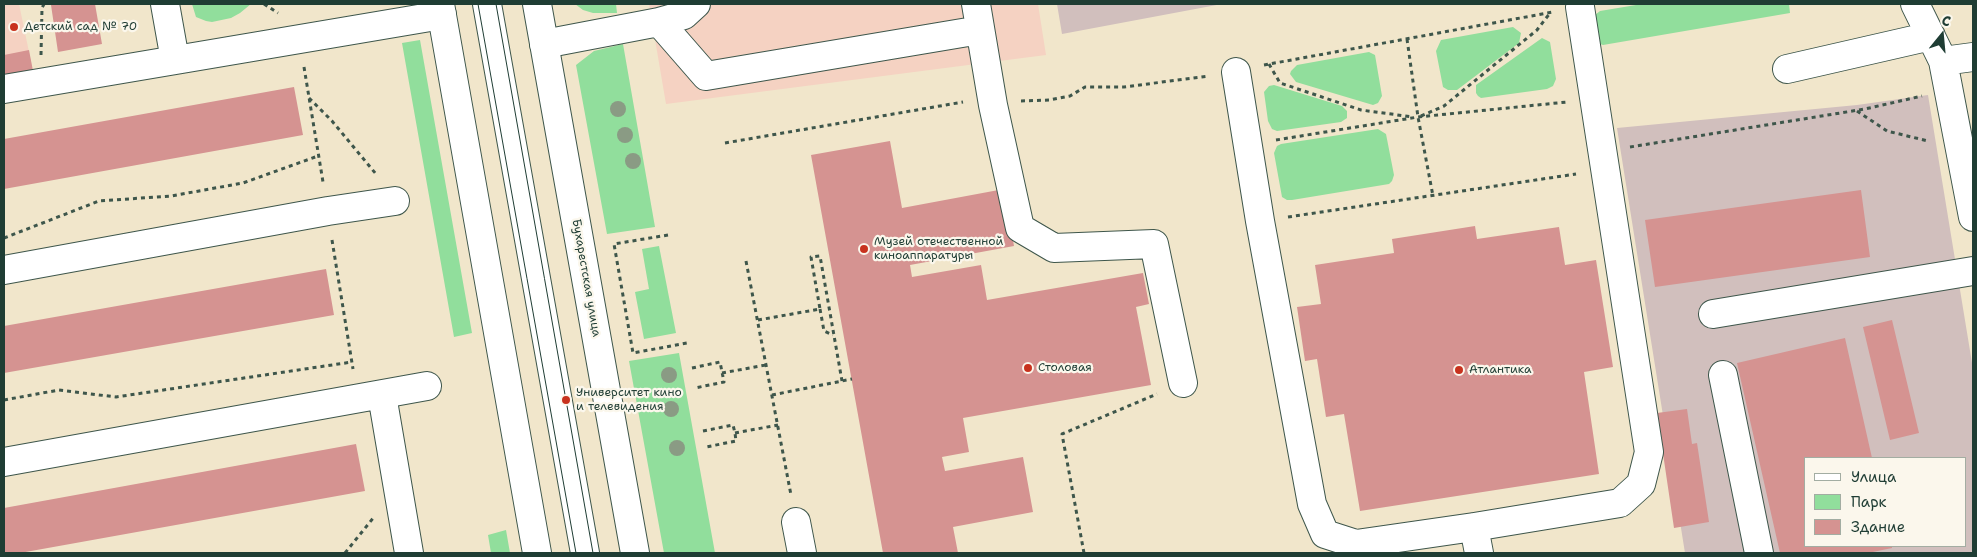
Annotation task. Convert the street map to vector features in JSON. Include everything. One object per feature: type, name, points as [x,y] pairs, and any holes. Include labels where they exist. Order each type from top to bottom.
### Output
[{"type":"main road","points":[[165,4],[175,60]]},
{"type":"main road","points":[[487,4],[585,553]]},
{"type":"main road","name":"Бухарестская улица","points":[[537,4],[636,553]]},
{"type":"main road","points":[[544,44],[659,22],[684,14],[696,4]]},
{"type":"main road","points":[[976,4],[992,97],[1020,228],[1054,248],[1154,244],[1183,383]]},
{"type":"main road","points":[[1915,4],[1943,61],[1971,189],[1973,217]]},
{"type":"main road","points":[[1236,72],[1260,221],[1312,504],[1325,534],[1356,544],[1476,540],[1620,502],[1641,484],[1649,452],[1604,161],[1599,98],[1580,7]]},
{"type":"main road","points":[[4,89],[175,60],[441,9],[537,553]]},
{"type":"main road","points":[[659,22],[706,76],[980,30]]},
{"type":"main road","points":[[1787,69],[1931,36]]},
{"type":"main road","points":[[1943,61],[1973,57]]},
{"type":"main road","points":[[4,270],[328,211],[395,201]]},
{"type":"main road","points":[[1712,314],[1973,271]]},
{"type":"main road","points":[[1723,375],[1759,553]]},
{"type":"main road","points":[[4,462],[382,396],[427,386]]},
{"type":"main road","points":[[382,396],[410,553]]},
{"type":"main road","points":[[796,522],[802,553]]},
{"type":"path","points":[[41,83],[43,5]]},
{"type":"path","points":[[725,143],[992,97],[1022,101],[1049,100],[1070,96],[1085,87],[1124,87],[1236,72],[1269,64],[1580,7]]},
{"type":"path","points":[[1269,64],[1280,83],[1361,110],[1418,117],[1444,106],[1537,30],[1551,12]]},
{"type":"path","points":[[1407,39],[1418,117],[1433,196]]},
{"type":"path","points":[[1260,221],[1433,196],[1856,111],[1949,89]]},
{"type":"path","points":[[309,98],[332,121],[375,173],[395,201]]},
{"type":"path","points":[[1248,144],[1418,117],[1599,98]]},
{"type":"path","points":[[1856,111],[1887,131],[1962,151]]},
{"type":"path","points":[[4,238],[99,201],[171,196],[243,183],[318,156]]},
{"type":"path","points":[[668,235],[614,244],[633,353],[687,343]]},
{"type":"path","points":[[833,335],[824,331],[811,258],[820,256],[842,381]]},
{"type":"path","points":[[746,261],[796,522]]},
{"type":"path","points":[[758,320],[820,309]]},
{"type":"path","points":[[4,400],[58,390],[116,397],[352,362]]},
{"type":"path","points":[[692,368],[720,362],[724,382],[695,388]]},
{"type":"path","points":[[722,373],[766,365]]},
{"type":"path","points":[[772,395],[852,379]]},
{"type":"path","points":[[1084,553],[1062,434],[1183,383]]},
{"type":"path","points":[[702,431],[733,425],[736,441],[706,447]]},
{"type":"path","points":[[735,433],[778,425]]},
{"type":"shaded area","name":"Детский сад № 70","points":[[4,4],[19,4],[33,71],[4,77]]},
{"type":"shaded area","points":[[649,4],[1038,4],[1046,55],[666,104]]},
{"type":"shaded area","points":[[1057,4],[1222,4],[1062,34]]},
{"type":"shaded area","points":[[1928,95],[1973,369],[1973,553],[1685,553],[1617,128],[1857,105]]},
{"type":"green space","points":[[192,4],[251,4],[231,18],[212,22],[196,17]]},
{"type":"green space","points":[[575,4],[616,4],[617,13],[593,13],[583,10]]},
{"type":"green space","points":[[1642,4],[1789,4],[1790,13],[1603,45],[1597,43],[1595,15],[1600,11]]},
{"type":"green space","points":[[1513,27],[1521,33],[1519,43],[1457,90],[1448,90],[1443,87],[1436,51],[1441,40]]},
{"type":"green space","points":[[1542,38],[1550,42],[1556,79],[1553,86],[1547,89],[1481,98],[1478,96],[1476,85]]},
{"type":"green space","points":[[420,40],[472,333],[454,337],[402,43]]},
{"type":"green space","points":[[623,44],[655,227],[607,234],[576,65],[594,51]]},
{"type":"green space","points":[[1369,52],[1375,55],[1382,96],[1378,103],[1373,105],[1296,82],[1290,74],[1297,65]]},
{"type":"green space","points":[[1274,85],[1342,106],[1347,111],[1347,118],[1341,122],[1277,131],[1272,129],[1268,121],[1264,92],[1269,86]]},
{"type":"green space","points":[[1378,129],[1386,134],[1394,175],[1389,184],[1292,200],[1282,197],[1274,153],[1277,146]]},
{"type":"green space","points":[[659,246],[676,333],[644,339],[635,292],[649,289],[642,249]]},
{"type":"green space","points":[[679,353],[715,553],[664,553],[629,361]]},
{"type":"green space","points":[[506,530],[510,553],[491,553],[488,535]]},
{"type":"building","points":[[95,4],[102,44],[58,52],[51,5]]},
{"type":"building","points":[[29,50],[33,71],[4,77],[4,55]]},
{"type":"building","points":[[294,87],[303,135],[4,189],[4,139]]},
{"type":"building","points":[[890,141],[902,208],[1004,189],[1014,246],[910,265],[912,277],[981,265],[987,300],[1143,273],[1149,304],[1136,307],[1151,385],[963,418],[969,452],[942,457],[945,471],[1023,457],[1033,512],[953,527],[958,553],[883,553],[811,155]]},
{"type":"building","points":[[1861,190],[1870,257],[1655,287],[1645,220]]},
{"type":"building","name":"Атлантика","points":[[1475,226],[1477,239],[1559,227],[1565,265],[1596,260],[1613,367],[1584,372],[1599,474],[1360,511],[1344,414],[1326,417],[1317,359],[1305,361],[1297,307],[1321,304],[1315,265],[1394,253],[1392,239]]},
{"type":"building","points":[[326,269],[334,315],[4,373],[4,326]]},
{"type":"building","points":[[1892,320],[1919,433],[1890,440],[1863,327]]},
{"type":"building","points":[[1845,338],[1872,457],[1804,457],[1804,547],[1892,548],[1868,553],[1780,553],[1737,363]]},
{"type":"building","points":[[1687,409],[1692,444],[1697,443],[1709,522],[1674,528],[1657,413]]},
{"type":"building","points":[[356,444],[365,491],[20,553],[4,553],[4,508]]},
{"type":"tram line","points":[[478,4],[576,553]]},
{"type":"tram line","points":[[496,4],[593,553]]},
{"type":"place","name":"Детский сад № 70","points":[[14,27]]},
{"type":"place","name":"Музей отечественной киноаппаратуры","points":[[864,249]]},
{"type":"place","name":"Столовая","points":[[1028,368]]},
{"type":"place","name":"Атлантика","points":[[1459,370]]},
{"type":"place","name":"Университет кино и телевидения","points":[[566,400]]}]
